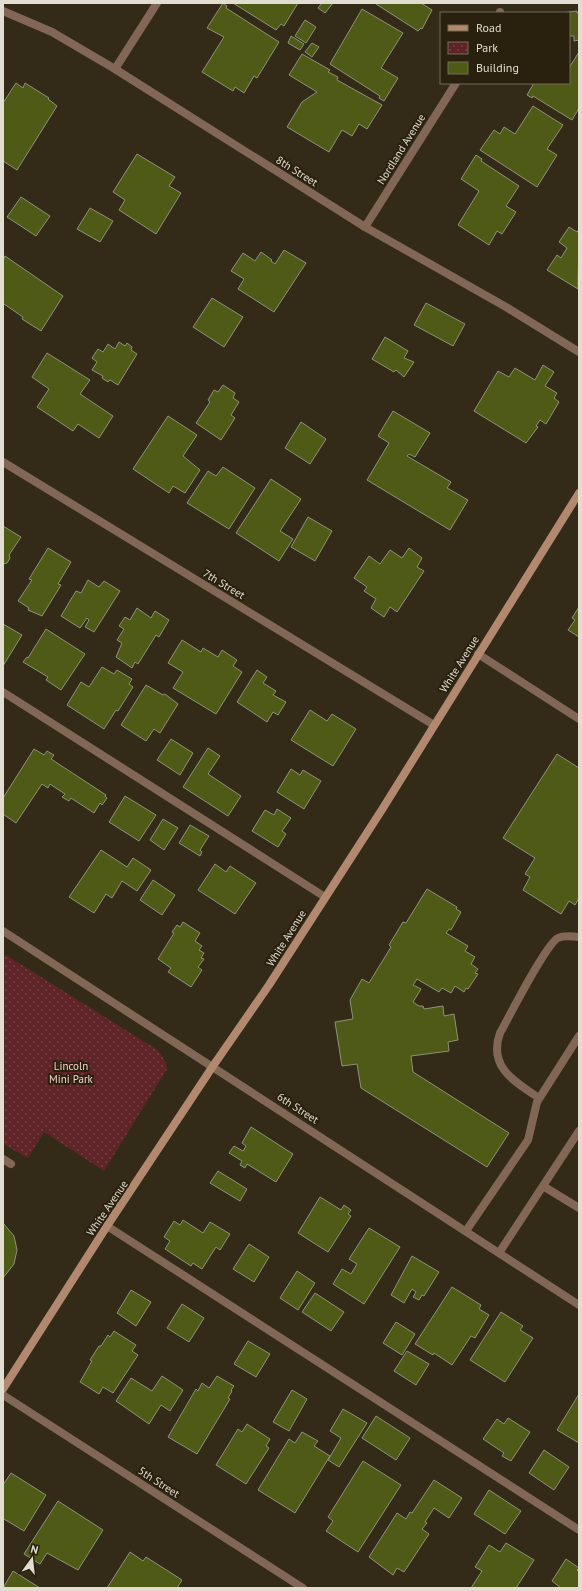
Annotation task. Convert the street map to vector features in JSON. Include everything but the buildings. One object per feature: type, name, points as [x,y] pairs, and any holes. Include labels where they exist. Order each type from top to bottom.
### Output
[{"type":"main road","name":"White Avenue","points":[[3,1389],[107,1226],[213,1066],[269,985],[579,493]]},
{"type":"street","points":[[115,69],[156,3]]},
{"type":"street","name":"8th Street","points":[[3,11],[52,32],[115,69],[365,227],[506,307],[579,352]]},
{"type":"street","name":"Nordland Avenue","points":[[365,227],[455,84]]},
{"type":"street","name":"7th Street","points":[[3,462],[434,725]]},
{"type":"street","points":[[478,654],[579,719]]},
{"type":"street","points":[[3,692],[325,897]]},
{"type":"street","name":"6th Street","points":[[3,931],[213,1066],[579,1306]]},
{"type":"street","points":[[539,1098],[515,1082],[502,1070],[496,1044],[500,1033],[545,953],[557,938],[569,936],[579,937]]},
{"type":"street","points":[[466,1231],[528,1140],[536,1102],[579,1036]]},
{"type":"street","points":[[499,1253],[579,1131]]},
{"type":"street","points":[[3,1159],[11,1164]]},
{"type":"street","points":[[543,1186],[579,1208]]},
{"type":"street","points":[[107,1226],[579,1530]]},
{"type":"street","name":"5th Street","points":[[3,1395],[303,1588]]},
{"type":"green space","name":"Lincoln Mini Park","points":[[3,955],[6,955],[156,1049],[165,1060],[167,1069],[104,1171],[44,1132],[28,1158],[3,1144]]}]
